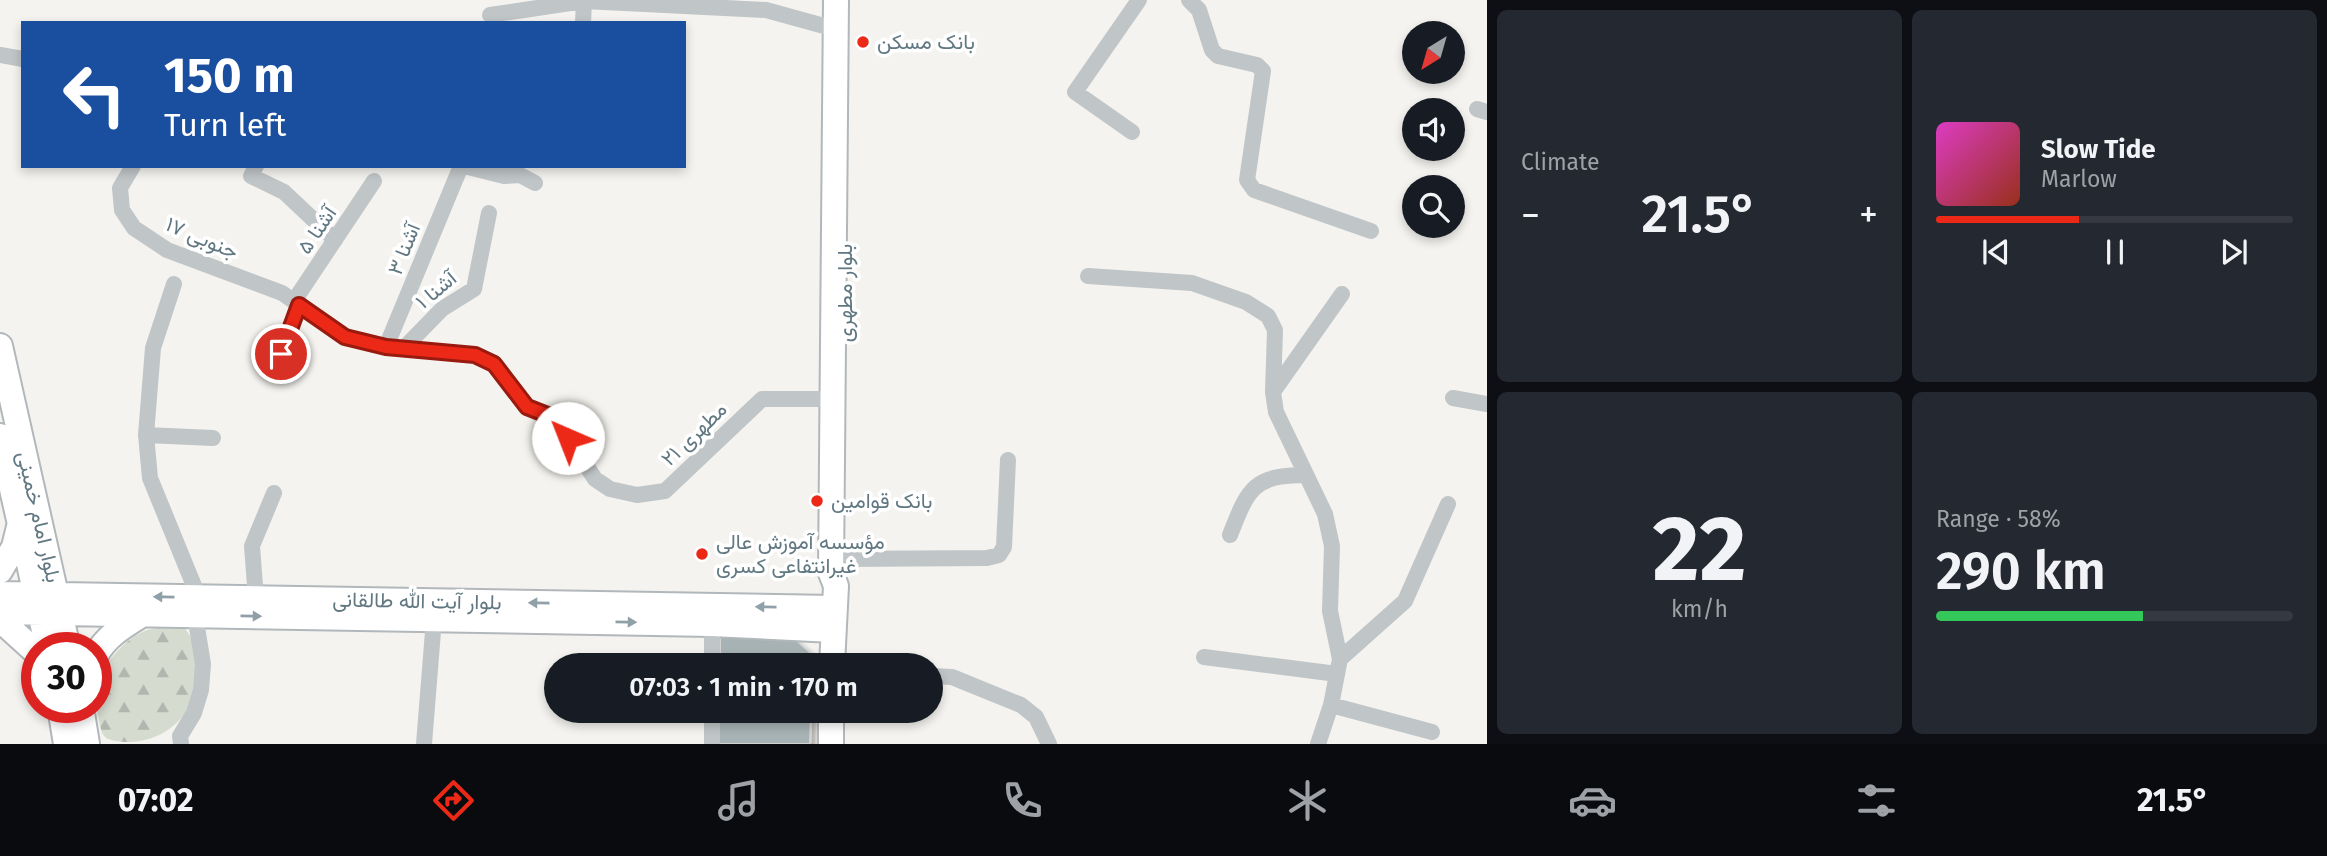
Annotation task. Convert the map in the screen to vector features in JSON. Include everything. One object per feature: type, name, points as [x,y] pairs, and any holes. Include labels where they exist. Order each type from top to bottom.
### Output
[{"type":"main road","name":"بلوار مطهری","points":[[834,608],[843,559],[831,399],[836,0]]},
{"type":"main road","name":"بلوار مطهری","points":[[832,653],[834,608],[831,573],[838,507],[847,0]]},
{"type":"main road","name":"بلوار امام خمینی","points":[[1,357],[49,604],[48,632]]},
{"type":"main road","name":"بلوار امام خمینی","points":[[0,436],[20,519],[61,632]]},
{"type":"main road","points":[[0,571],[14,547],[20,519]]},
{"type":"main road","name":"بلوار آیت الله طالقانی","points":[[0,594],[49,604],[143,614],[256,598],[316,608],[434,619],[712,624],[834,608]]},
{"type":"main road","name":"بلوار آیت الله طالقانی","points":[[0,612],[49,604],[316,608],[834,608]]},
{"type":"main road","points":[[112,636],[143,614]]},
{"type":"main road","points":[[0,622],[21,640]]},
{"type":"main road","points":[[63,723],[66,744]]},
{"type":"main road","points":[[83,723],[87,744]]},
{"type":"main road","points":[[831,723],[831,744]]},
{"type":"street","points":[[489,15],[584,0],[766,10],[835,29]]},
{"type":"street","points":[[583,21],[584,0]]},
{"type":"street","points":[[1132,132],[1074,92],[1139,0]]},
{"type":"street","points":[[1189,0],[1199,10],[1212,50],[1218,56],[1257,65],[1263,71],[1247,180],[1254,190],[1371,231]]},
{"type":"street","points":[[0,55],[21,59]]},
{"type":"street","name":"جنوبی ۱۷","points":[[132,168],[120,188],[122,210],[134,228],[167,250],[292,299]]},
{"type":"street","points":[[255,168],[251,176],[285,192],[335,240]]},
{"type":"street","name":"آشنا ۳","points":[[386,347],[461,168]]},
{"type":"street","name":"آشنا ۳","points":[[470,168],[504,176],[520,175],[535,183]]},
{"type":"street","name":"آشنا ۵","points":[[281,354],[292,299],[374,181]]},
{"type":"street","name":"آشنا ۱","points":[[404,348],[442,309],[474,289],[489,214]]},
{"type":"street","points":[[1088,276],[1192,283],[1246,302],[1268,316],[1275,330],[1273,392],[1276,412],[1325,514],[1332,546],[1330,611],[1338,666],[1331,705],[1318,744]]},
{"type":"street","points":[[174,284],[153,348],[146,435],[150,478],[197,606],[204,664],[201,690],[194,713],[180,736],[181,744]]},
{"type":"street","points":[[1273,392],[1342,294]]},
{"type":"street","name":"مطهری ۲۱","points":[[292,299],[345,337],[386,347],[475,355],[494,364],[527,407],[555,418],[595,479],[610,489],[636,495],[665,491],[761,399],[831,399]]},
{"type":"street","points":[[1453,398],[1487,404]]},
{"type":"street","points":[[146,435],[213,438]]},
{"type":"street","points":[[843,559],[987,558],[999,555],[1004,547],[1008,460]]},
{"type":"street","points":[[1230,535],[1244,500],[1259,484],[1273,478],[1306,475]]},
{"type":"street","points":[[256,598],[252,546],[274,493]]},
{"type":"street","points":[[1204,657],[1338,666],[1405,601],[1448,504]]},
{"type":"street","points":[[424,744],[434,619]]},
{"type":"street","points":[[712,624],[712,653]]},
{"type":"street","points":[[943,677],[952,677],[1021,705],[1036,717],[1049,744]]},
{"type":"street","points":[[1331,705],[1432,732]]},
{"type":"street","points":[[712,723],[712,744]]},
{"type":"green space","points":[[173,625],[185,628],[196,646],[199,664],[194,698],[186,713],[160,735],[124,742],[106,738],[100,723],[112,723],[112,658],[133,637],[147,630]]},
{"type":"building","points":[[720,635],[793,637],[811,653],[720,653]]},
{"type":"building","points":[[719,723],[811,723],[810,744],[718,744]]},
{"type":"place","name":"بانک مسکن","points":[[863,42]]},
{"type":"place","name":"بانک قوامین","points":[[817,501]]},
{"type":"place","name":"مؤسسه آموزش عالی غیرانتفاعی کسری","points":[[702,554]]},
{"type":"route","points":[[281,354],[299,305],[345,337],[386,347],[475,355],[494,364],[527,407],[555,418],[568,438]]}]
